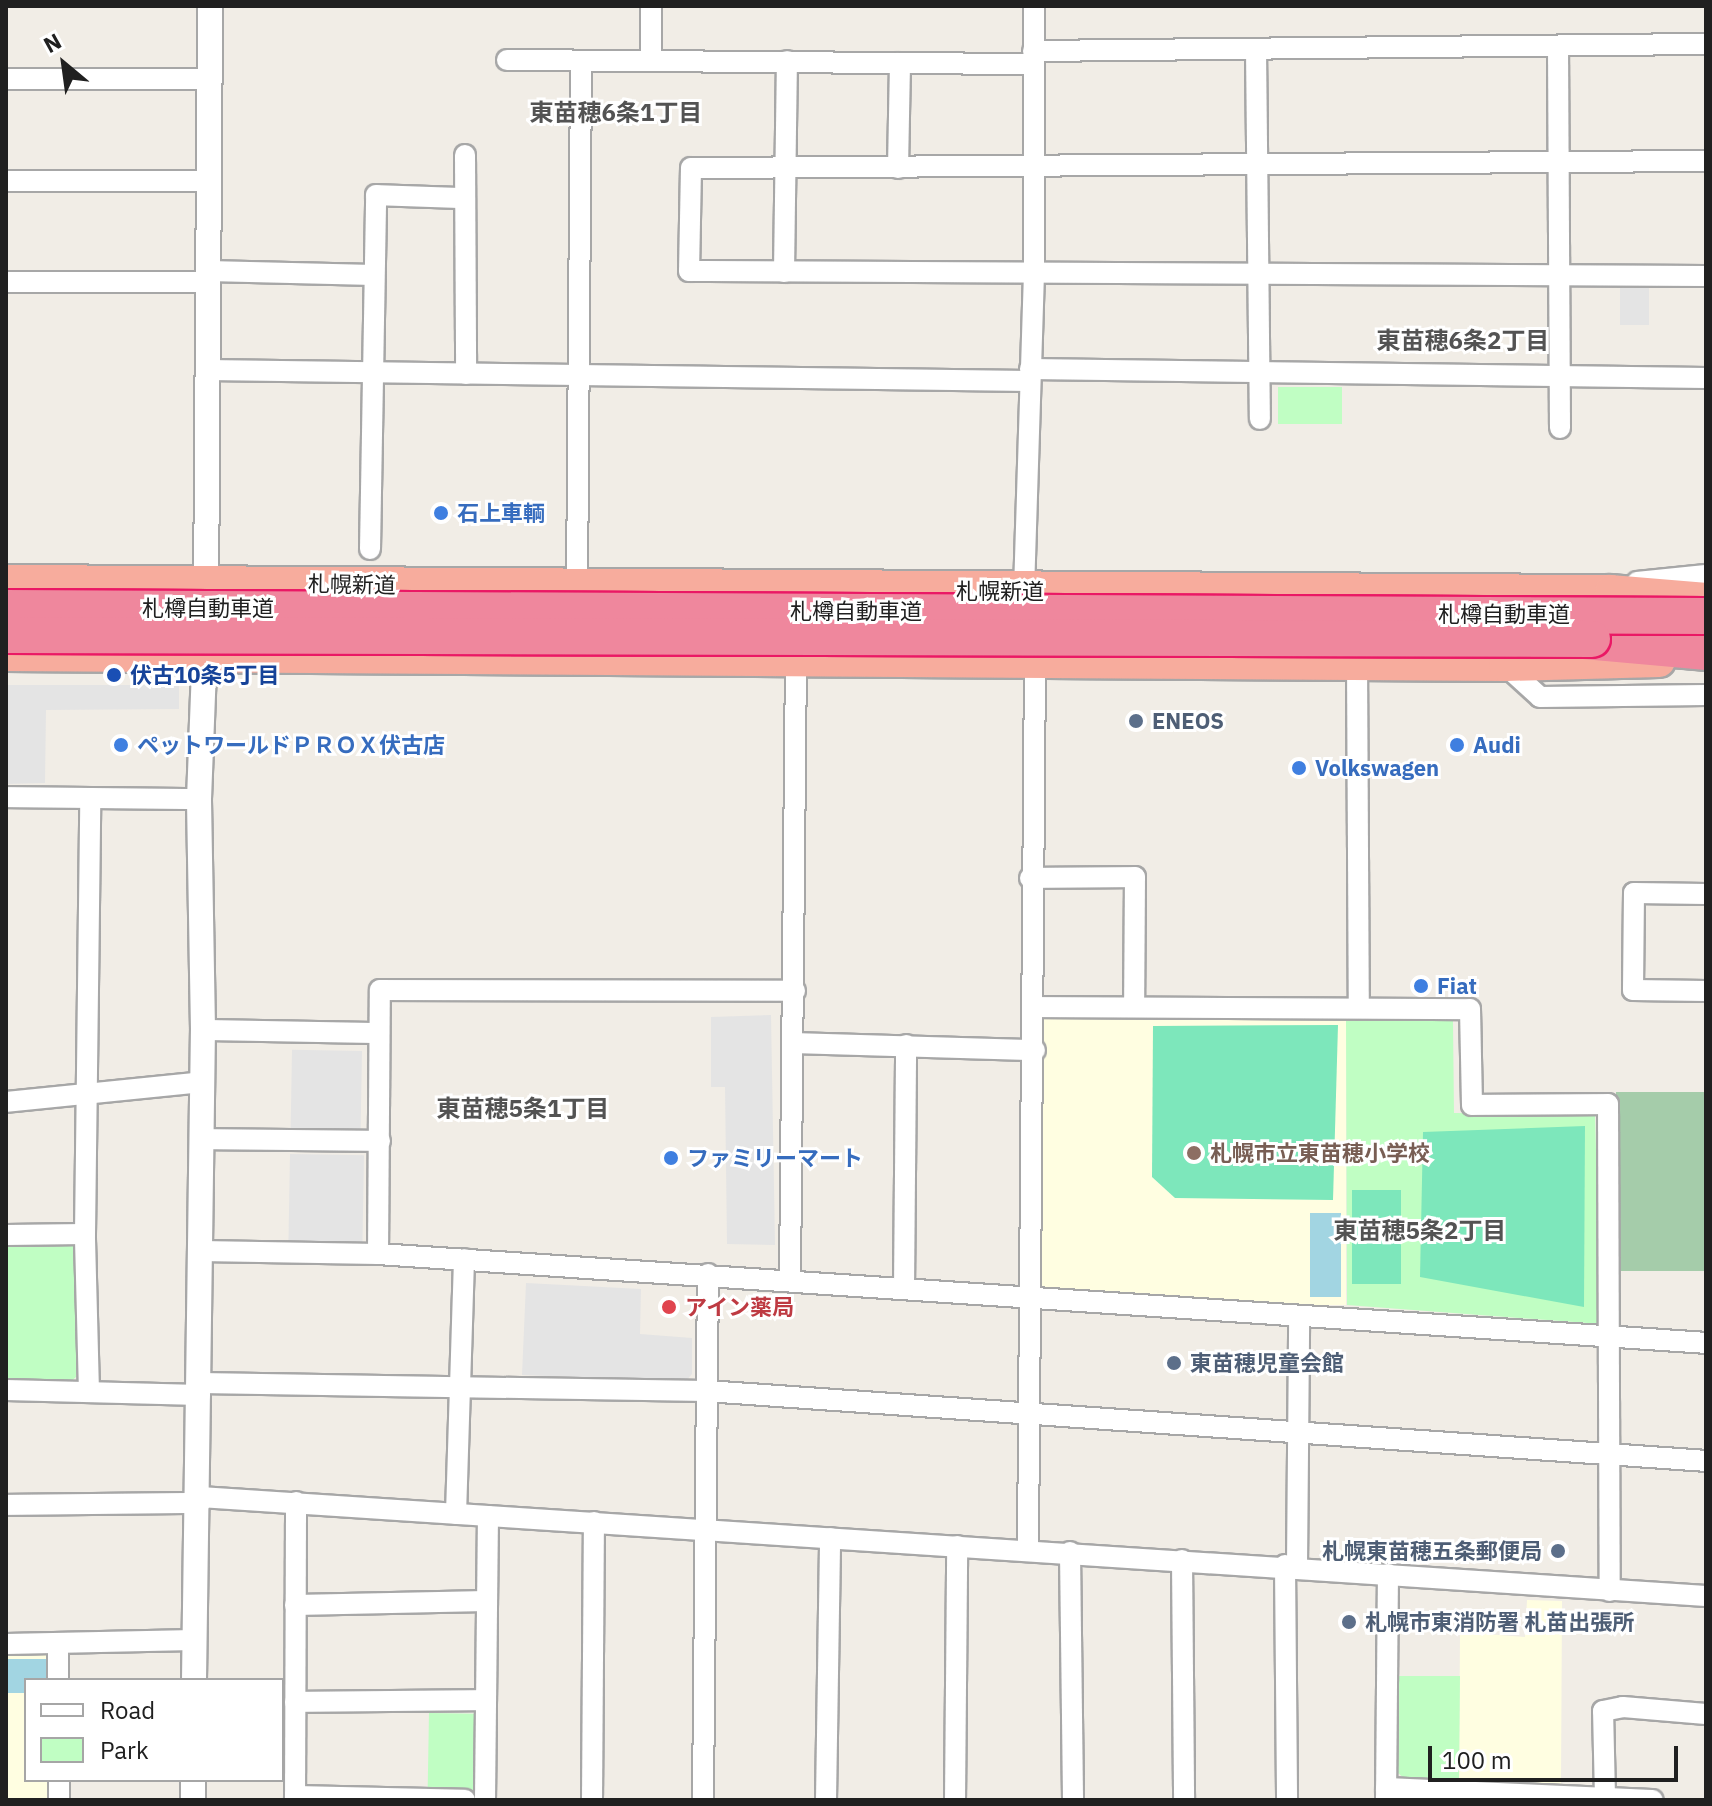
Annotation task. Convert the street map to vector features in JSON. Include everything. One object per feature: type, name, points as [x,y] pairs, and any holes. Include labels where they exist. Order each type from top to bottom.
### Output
[{"type":"highway","name":"札幌新道","points":[[6,581],[1024,591],[1541,615]]},
{"type":"highway","points":[[1541,615],[1706,597]]},
{"type":"highway","name":"札樽自動車道","points":[[6,608],[1706,616]]},
{"type":"highway","points":[[1541,615],[1706,652]]},
{"type":"highway","name":"札樽自動車道","points":[[6,635],[1541,615],[1706,640]]},
{"type":"highway","points":[[6,655],[205,658],[796,657],[1035,664],[1357,661],[1505,665],[1706,660]]},
{"type":"street","points":[[194,1678],[200,1500],[203,1030],[199,799],[207,582],[210,6]]},
{"type":"street","points":[[651,6],[651,60]]},
{"type":"street","points":[[1024,591],[1034,275],[1034,6]]},
{"type":"street","points":[[507,60],[900,63],[1256,49],[1706,44]]},
{"type":"street","points":[[1558,46],[1560,428]]},
{"type":"street","points":[[1256,49],[1260,419]]},
{"type":"street","points":[[577,587],[581,61]]},
{"type":"street","points":[[784,272],[787,61]]},
{"type":"street","points":[[898,168],[900,63]]},
{"type":"street","points":[[6,79],[209,79]]},
{"type":"street","points":[[465,155],[466,374]]},
{"type":"street","points":[[1706,161],[691,168],[689,271],[1706,276]]},
{"type":"street","points":[[6,181],[209,181]]},
{"type":"street","points":[[370,549],[376,195],[464,198]]},
{"type":"street","points":[[6,282],[374,275]]},
{"type":"street","points":[[207,370],[577,377],[1260,374],[1706,378]]},
{"type":"street","points":[[1541,615],[1706,575]]},
{"type":"street","points":[[790,1280],[796,657]]},
{"type":"street","points":[[1357,661],[1359,1007]]},
{"type":"street","points":[[1028,1551],[1026,1412],[1035,1050],[1030,878],[1035,664]]},
{"type":"street","points":[[1505,665],[1540,697],[1706,695]]},
{"type":"street","points":[[6,797],[199,799]]},
{"type":"street","points":[[89,1392],[85,1234],[90,798]]},
{"type":"street","points":[[1030,878],[1135,877],[1134,1006]]},
{"type":"street","points":[[1706,894],[1634,893],[1633,990],[1706,991]]},
{"type":"street","points":[[378,1254],[380,990],[795,991]]},
{"type":"street","points":[[1035,1007],[1470,1009],[1472,1105],[1608,1104],[1610,1591]]},
{"type":"street","points":[[203,1030],[378,1033]]},
{"type":"street","points":[[794,1043],[1035,1050]]},
{"type":"street","points":[[904,1289],[906,1045]]},
{"type":"street","points":[[6,1102],[202,1082]]},
{"type":"street","points":[[202,1139],[380,1141]]},
{"type":"street","points":[[6,1235],[85,1234]]},
{"type":"street","points":[[201,1251],[464,1259],[1706,1343]]},
{"type":"street","points":[[456,1514],[463,1384],[464,1259]]},
{"type":"street","points":[[703,1800],[708,1274]]},
{"type":"street","points":[[1287,1800],[1291,1565],[1301,1431],[1299,1316]]},
{"type":"street","points":[[6,1390],[89,1392],[463,1384],[706,1391],[1706,1461]]},
{"type":"street","points":[[6,1505],[200,1500],[296,1502],[1028,1551],[1291,1565],[1706,1596]]},
{"type":"street","points":[[296,1502],[295,1798],[465,1800]]},
{"type":"street","points":[[485,1800],[488,1516]]},
{"type":"street","points":[[592,1800],[594,1522]]},
{"type":"street","points":[[826,1800],[830,1538]]},
{"type":"street","points":[[955,1800],[957,1546]]},
{"type":"street","points":[[1070,1552],[1073,1800]]},
{"type":"street","points":[[1182,1560],[1184,1800]]},
{"type":"street","points":[[1388,1574],[1386,1794],[1653,1800]]},
{"type":"street","points":[[295,1605],[487,1601]]},
{"type":"street","points":[[6,1644],[194,1640]]},
{"type":"street","points":[[58,1644],[58,1678]]},
{"type":"street","points":[[295,1702],[486,1700]]},
{"type":"street","points":[[1605,1797],[1603,1711],[1623,1707],[1706,1714]]},
{"type":"shaded area","points":[[1620,287],[1649,287],[1649,325],[1620,325]]},
{"type":"shaded area","points":[[6,685],[179,685],[179,709],[46,710],[45,783],[6,784]]},
{"type":"shaded area","points":[[771,1015],[775,1245],[727,1244],[725,1087],[711,1087],[711,1017]]},
{"type":"shaded area","name":"札幌市立東苗穂小学校","points":[[1042,1019],[1346,1019],[1346,1305],[1042,1305]]},
{"type":"shaded area","points":[[292,1050],[362,1051],[360,1137],[291,1136]]},
{"type":"shaded area","points":[[1616,1092],[1706,1092],[1706,1271],[1616,1271]]},
{"type":"shaded area","points":[[290,1154],[364,1155],[362,1244],[288,1243]]},
{"type":"shaded area","points":[[526,1283],[641,1289],[640,1334],[692,1338],[692,1374],[685,1382],[522,1375]]},
{"type":"shaded area","points":[[1527,1600],[1562,1601],[1561,1784],[1459,1780],[1460,1632],[1525,1637]]},
{"type":"shaded area","points":[[6,1652],[50,1652],[50,1678],[24,1678],[24,1782],[49,1782],[49,1800],[6,1800]]},
{"type":"green space","points":[[1278,387],[1342,387],[1342,424],[1278,424]]},
{"type":"green space","points":[[1346,1019],[1453,1021],[1454,1113],[1595,1114],[1601,1324],[1347,1305]]},
{"type":"green space","points":[[1338,1025],[1333,1200],[1175,1198],[1152,1177],[1153,1026]]},
{"type":"green space","points":[[1585,1126],[1584,1307],[1420,1277],[1423,1132]]},
{"type":"green space","points":[[1352,1190],[1401,1190],[1401,1284],[1352,1284]]},
{"type":"green space","points":[[6,1243],[73,1244],[78,1251],[76,1377],[69,1383],[6,1381]]},
{"type":"green space","points":[[1399,1676],[1460,1676],[1459,1780],[1405,1779],[1398,1773]]},
{"type":"green space","points":[[429,1713],[478,1714],[477,1793],[428,1792]]},
{"type":"water","points":[[1310,1213],[1341,1213],[1341,1297],[1310,1297]]},
{"type":"water","points":[[6,1659],[47,1659],[47,1678],[24,1678],[24,1693],[6,1693]]},
{"type":"place","name":"石上車輌","points":[[441,513]]},
{"type":"place","name":"伏古10条5丁目","points":[[114,675]]},
{"type":"place","name":"ENEOS","points":[[1136,721]]},
{"type":"place","name":"ペットワールドＰＲＯＸ伏古店","points":[[121,745]]},
{"type":"place","name":"Audi","points":[[1457,745]]},
{"type":"place","name":"Volkswagen","points":[[1299,768]]},
{"type":"place","name":"Fiat","points":[[1421,986]]},
{"type":"place","name":"札幌市立東苗穂小学校","points":[[1194,1153]]},
{"type":"place","name":"ファミリーマート","points":[[671,1158]]},
{"type":"place","name":"アイン薬局","points":[[669,1307]]},
{"type":"place","name":"東苗穂児童会館","points":[[1174,1363]]},
{"type":"place","name":"札幌東苗穂五条郵便局","points":[[1558,1551]]},
{"type":"place","name":"札幌市東消防署 札苗出張所","points":[[1349,1622]]},
{"type":"district","name":"東苗穂6条1丁目","points":[[616,113]]},
{"type":"district","name":"東苗穂6条2丁目","points":[[1463,341]]},
{"type":"district","name":"東苗穂5条1丁目","points":[[523,1109]]},
{"type":"district","name":"東苗穂5条2丁目","points":[[1420,1231]]}]
